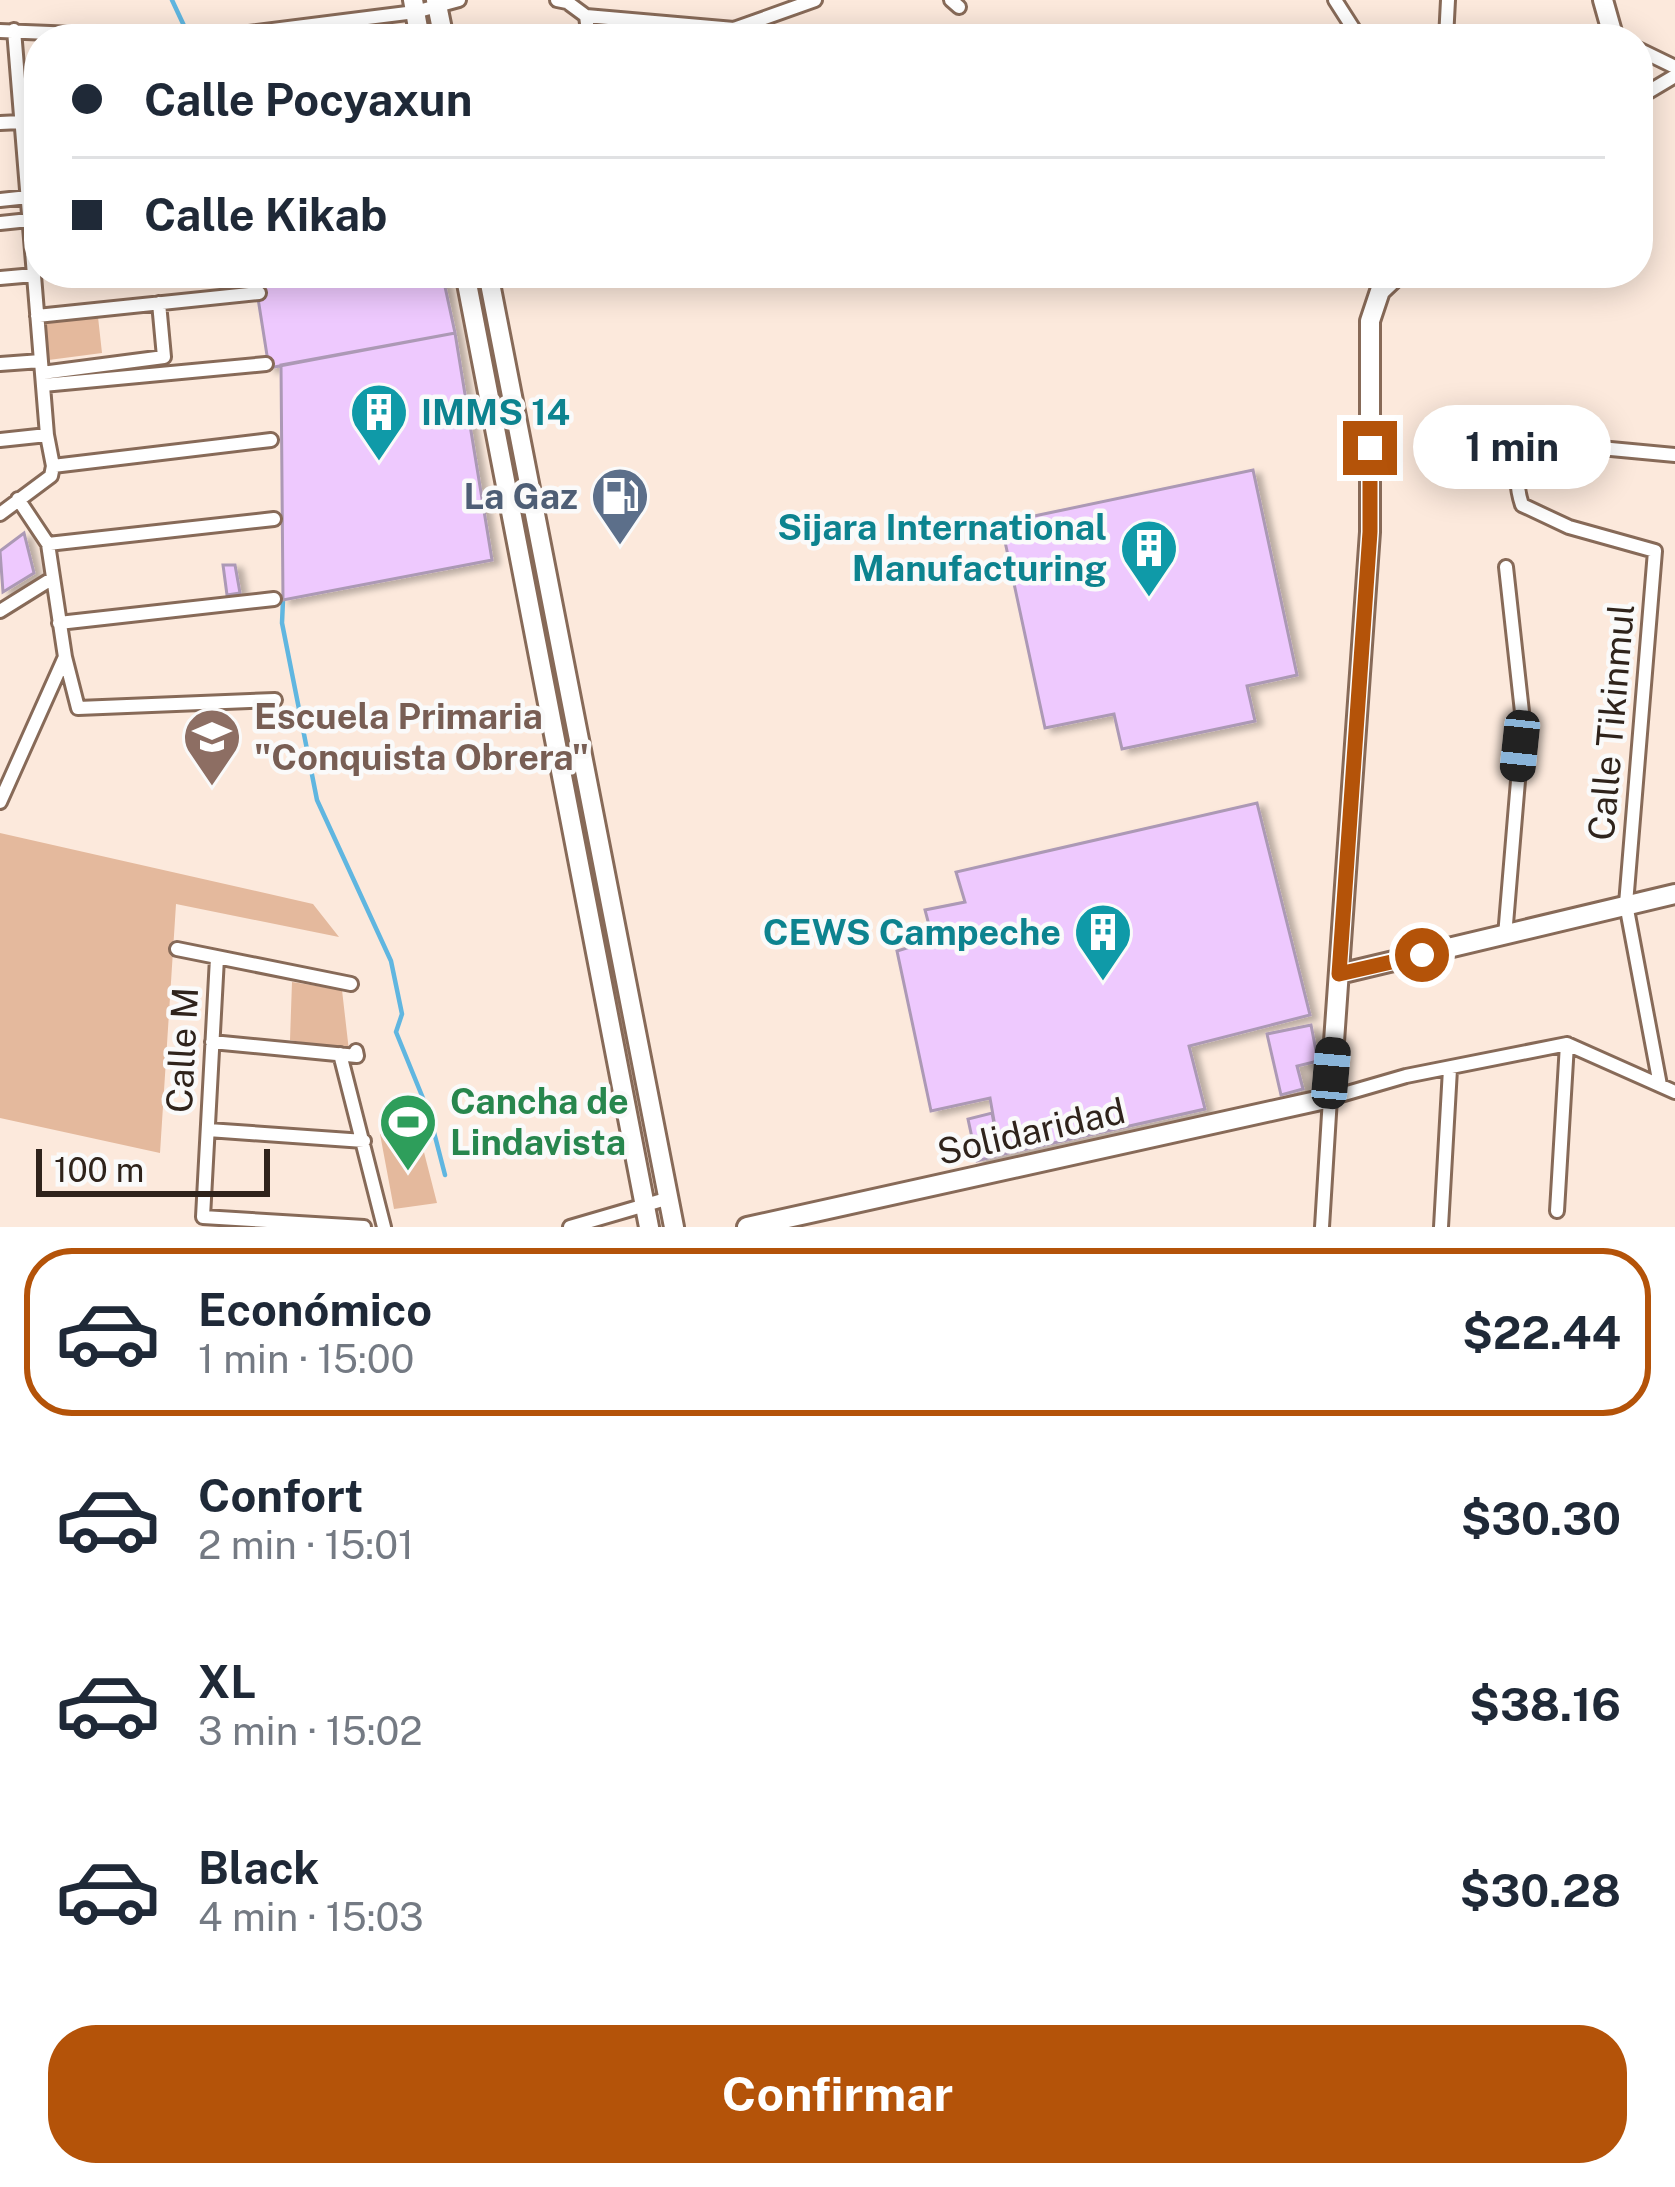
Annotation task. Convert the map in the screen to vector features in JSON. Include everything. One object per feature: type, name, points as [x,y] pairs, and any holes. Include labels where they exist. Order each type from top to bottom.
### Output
[{"type":"main road","points":[[468,288],[637,1208],[650,1227]]},
{"type":"main road","points":[[491,288],[674,1227]]},
{"type":"main road","points":[[1330,1098],[1370,532],[1370,321],[1377,288]]},
{"type":"main road","points":[[483,367],[506,363]]},
{"type":"main road","points":[[508,497],[530,491]]},
{"type":"main road","points":[[1339,974],[1675,894]]},
{"type":"main road","name":"Solidaridad","points":[[747,1227],[1330,1098]]},
{"type":"street","points":[[298,24],[459,0]]},
{"type":"street","points":[[557,0],[586,16],[677,24]]},
{"type":"street","points":[[748,24],[815,0]]},
{"type":"street","points":[[586,16],[587,24]]},
{"type":"street","points":[[7,30],[24,131]]},
{"type":"street","points":[[0,123],[21,122]]},
{"type":"street","points":[[0,514],[51,476],[53,466],[35,288]]},
{"type":"street","points":[[38,316],[259,293]]},
{"type":"street","points":[[42,373],[164,357],[159,303]]},
{"type":"street","points":[[0,364],[42,373],[266,364]]},
{"type":"street","points":[[0,440],[47,435]]},
{"type":"street","points":[[53,466],[271,440]]},
{"type":"street","name":"Calle Tikinmul","points":[[1660,1085],[1625,904],[1655,550],[1569,527],[1522,505],[1515,483],[1522,458],[1547,443],[1675,454]]},
{"type":"street","points":[[19,499],[48,544],[64,658],[78,708],[275,700]]},
{"type":"street","points":[[48,544],[274,519]]},
{"type":"street","points":[[1505,935],[1523,721],[1507,567]]},
{"type":"street","points":[[0,610],[53,578]]},
{"type":"street","points":[[59,623],[274,599]]},
{"type":"street","points":[[0,802],[64,658]]},
{"type":"street","points":[[177,949],[351,984]]},
{"type":"street","name":"Calle M","points":[[211,1220],[208,1130],[217,958]]},
{"type":"street","points":[[212,1042],[357,1056],[356,1051]]},
{"type":"street","points":[[1557,1211],[1568,1044]]},
{"type":"street","points":[[1322,1227],[1330,1098],[1406,1076],[1568,1044],[1675,1092]]},
{"type":"street","points":[[340,1054],[384,1227]]},
{"type":"street","points":[[1441,1227],[1450,1069]]},
{"type":"street","points":[[208,1130],[364,1141]]},
{"type":"street","points":[[570,1227],[666,1199]]},
{"type":"street","points":[[635,1227],[637,1208]]},
{"type":"street","points":[[211,1220],[364,1227]]},
{"type":"shaded area","points":[[97,308],[102,353],[41,361],[37,316]]},
{"type":"shaded area","points":[[0,833],[313,904],[339,937],[176,904],[160,1153],[0,1118]]},
{"type":"shaded area","points":[[292,982],[342,990],[349,1051],[290,1040]]},
{"type":"shaded area","name":"Cancha de Lindavista","points":[[417,1125],[437,1203],[394,1209],[380,1134]]},
{"type":"building","points":[[256,288],[445,288],[455,333],[269,368]]},
{"type":"building","name":"IMMS 14","points":[[455,333],[492,560],[283,600],[281,365]]},
{"type":"building","name":"Sijara International Manufacturing","points":[[1253,470],[1297,675],[1247,686],[1255,721],[1122,749],[1114,714],[1045,728],[1001,523]]},
{"type":"building","points":[[24,533],[34,573],[3,592],[0,551]]},
{"type":"building","points":[[223,565],[235,565],[240,593],[227,595]]},
{"type":"building","name":"CEWS Campeche","points":[[1257,803],[1310,1015],[1189,1046],[1205,1109],[1000,1155],[990,1098],[931,1111],[897,951],[933,940],[925,910],[965,902],[956,872]]},
{"type":"building","points":[[1311,1025],[1318,1061],[1297,1066],[1303,1089],[1281,1095],[1267,1034]]},
{"type":"building","points":[[992,1113],[1000,1155],[977,1161],[968,1119]]},
{"type":"waterway","points":[[172,0],[183,24]]},
{"type":"waterway","points":[[283,600],[282,623],[317,800],[391,961],[402,1014],[396,1032],[429,1113],[445,1175]]},
{"type":"place","name":"IMMS 14","points":[[379,463]]},
{"type":"place","name":"La Gaz","points":[[620,547]]},
{"type":"place","name":"Sijara International Manufacturing","points":[[1149,599]]},
{"type":"place","name":"Escuela Primaria \"Conquista Obrera\"","points":[[212,788]]},
{"type":"place","name":"CEWS Campeche","points":[[1103,983]]},
{"type":"place","name":"Cancha de Lindavista","points":[[408,1173]]},
{"type":"route","points":[[1370,448],[1370,532],[1339,974],[1422,955]]}]
